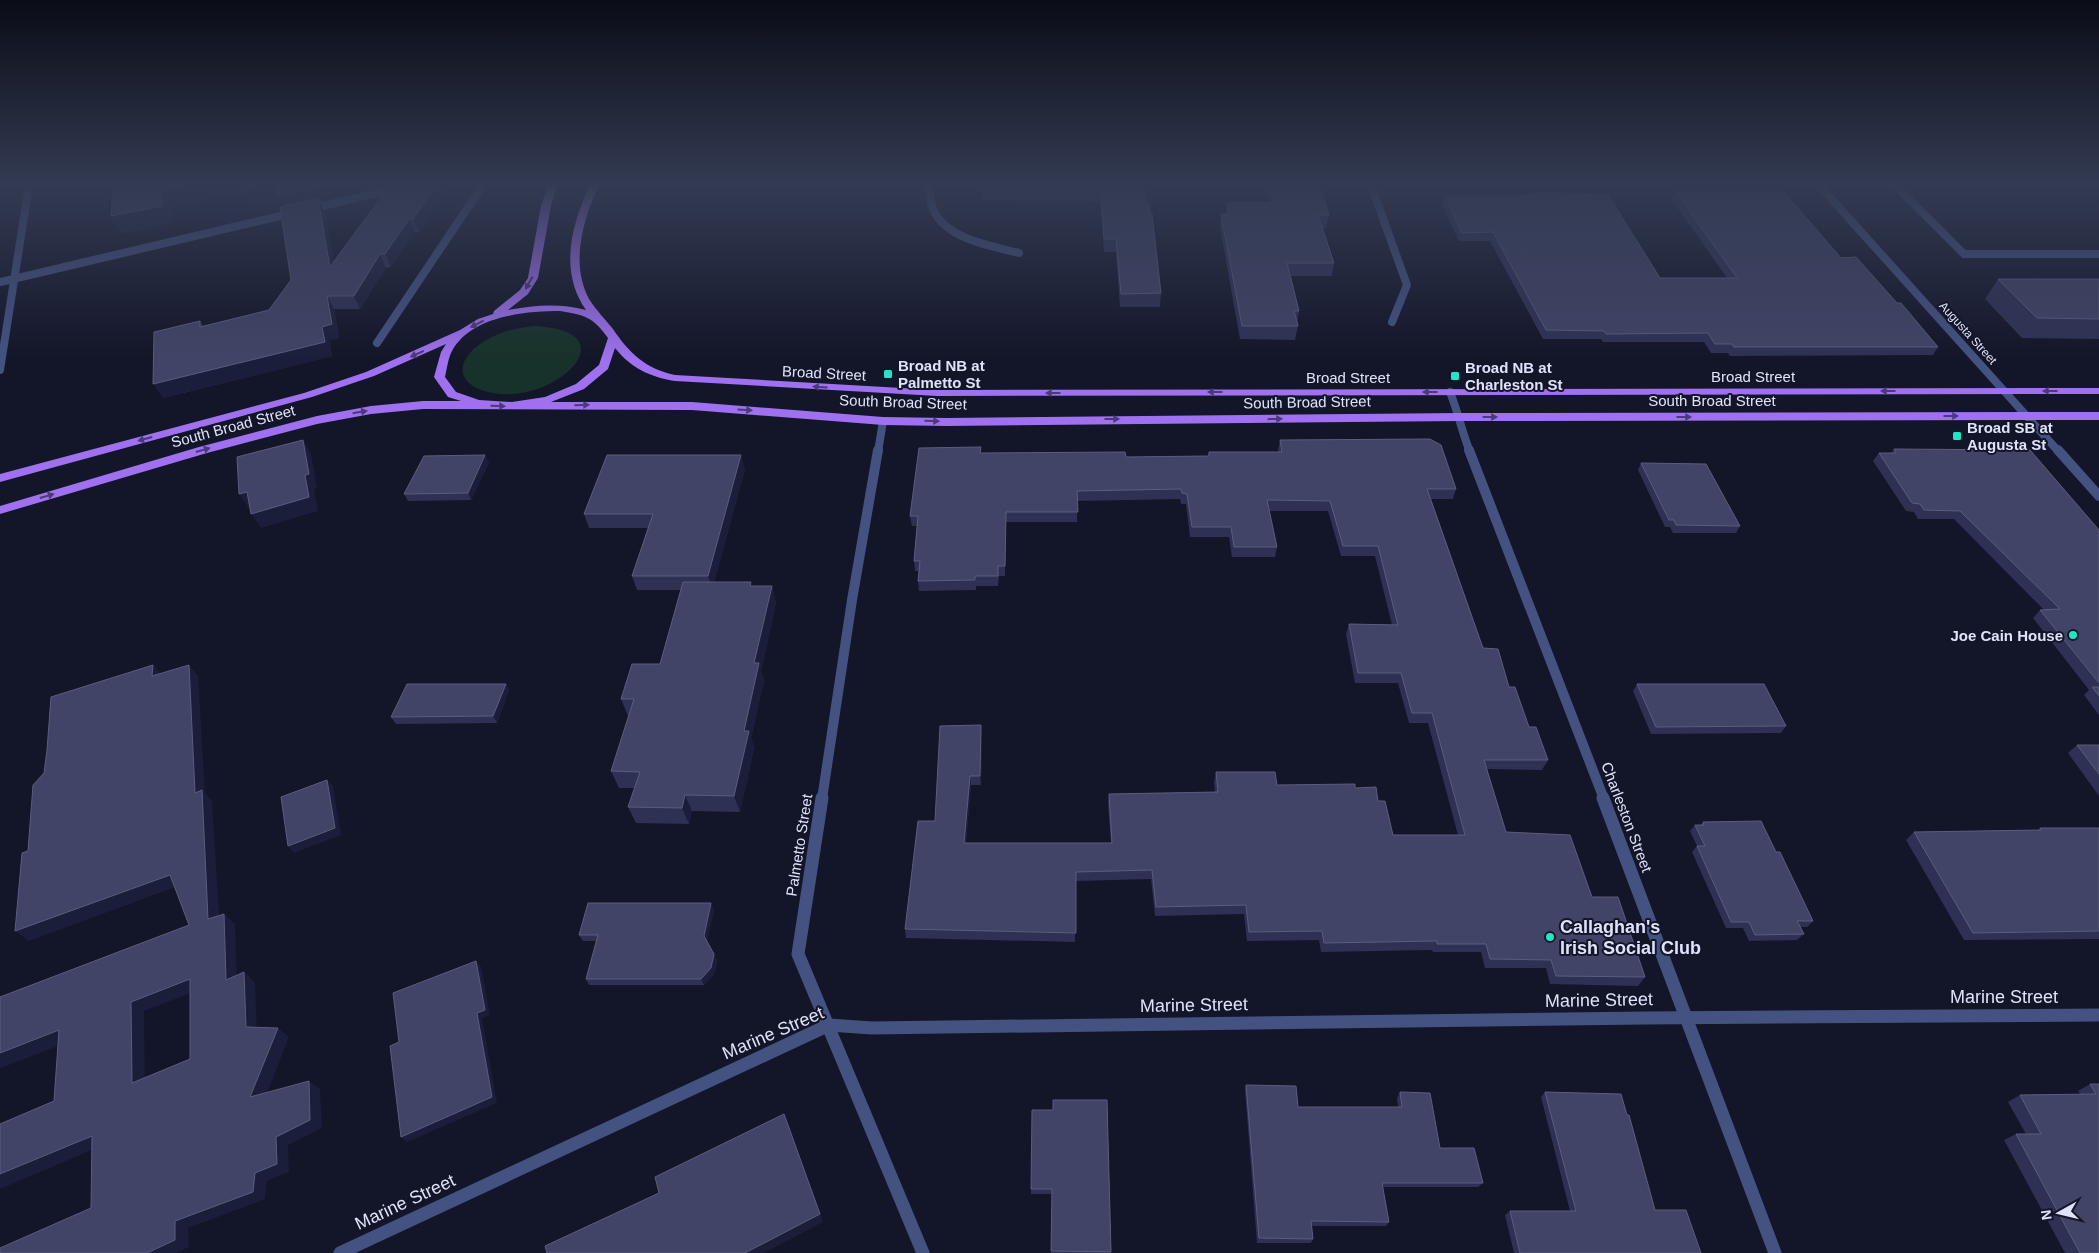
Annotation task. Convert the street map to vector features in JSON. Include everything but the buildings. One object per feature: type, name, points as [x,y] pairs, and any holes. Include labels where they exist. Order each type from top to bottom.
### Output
[{"type":"main road","points":[[494,316],[517,299],[530,285],[539,243]]},
{"type":"main road","name":"Broad Street","points":[[577,243],[576,267],[580,291],[591,310],[632,361],[654,374],[675,378],[937,393],[2099,391]]},
{"type":"main road","points":[[494,316],[554,308],[572,310],[600,320]]},
{"type":"main road","name":"South Broad Street","points":[[0,478],[308,395],[370,374],[494,316]]},
{"type":"main road","points":[[461,333],[443,357],[439,367],[440,377],[444,387],[453,394],[465,401],[480,405]]},
{"type":"main road","points":[[516,406],[555,398],[587,382],[608,361],[613,349],[613,338]]},
{"type":"main road","name":"South Broad Street","points":[[0,510],[193,453],[317,420],[371,410],[423,405],[692,406],[884,421],[1460,417],[2099,416]]},
{"type":"street","points":[[0,370],[20,243]]},
{"type":"street","points":[[0,282],[163,243]]},
{"type":"street","points":[[378,343],[445,243]]},
{"type":"street","points":[[987,243],[1019,253]]},
{"type":"street","points":[[1392,243],[1407,285],[1392,322]]},
{"type":"street","name":"Augusta Street","points":[[1871,243],[2099,496]]},
{"type":"street","points":[[1953,243],[1964,254],[2099,254]]},
{"type":"street","name":"Charleston Street","points":[[1450,392],[1460,417],[1461,429],[1524,588],[1775,1253]]},
{"type":"street","name":"Palmetto Street","points":[[884,421],[852,600],[798,954],[830,1025],[923,1253]]},
{"type":"street","name":"Marine Street","points":[[340,1253],[830,1025],[872,1028],[1687,1017],[2099,1015]]},
{"type":"green space","points":[[533,326],[562,330],[577,339],[581,351],[575,364],[562,376],[544,386],[522,393],[499,394],[483,391],[472,385],[465,378],[462,370],[464,362],[479,345],[502,333]]},
{"type":"place","name":"Broad NB at Palmetto St","points":[[888,374]]},
{"type":"place","name":"Broad NB at Charleston St","points":[[1455,376]]},
{"type":"place","name":"Broad SB at Augusta St","points":[[1957,436]]},
{"type":"place","name":"Joe Cain House","points":[[2073,635]]},
{"type":"place","name":"Callaghan's Irish Social Club","points":[[1550,937]]}]
